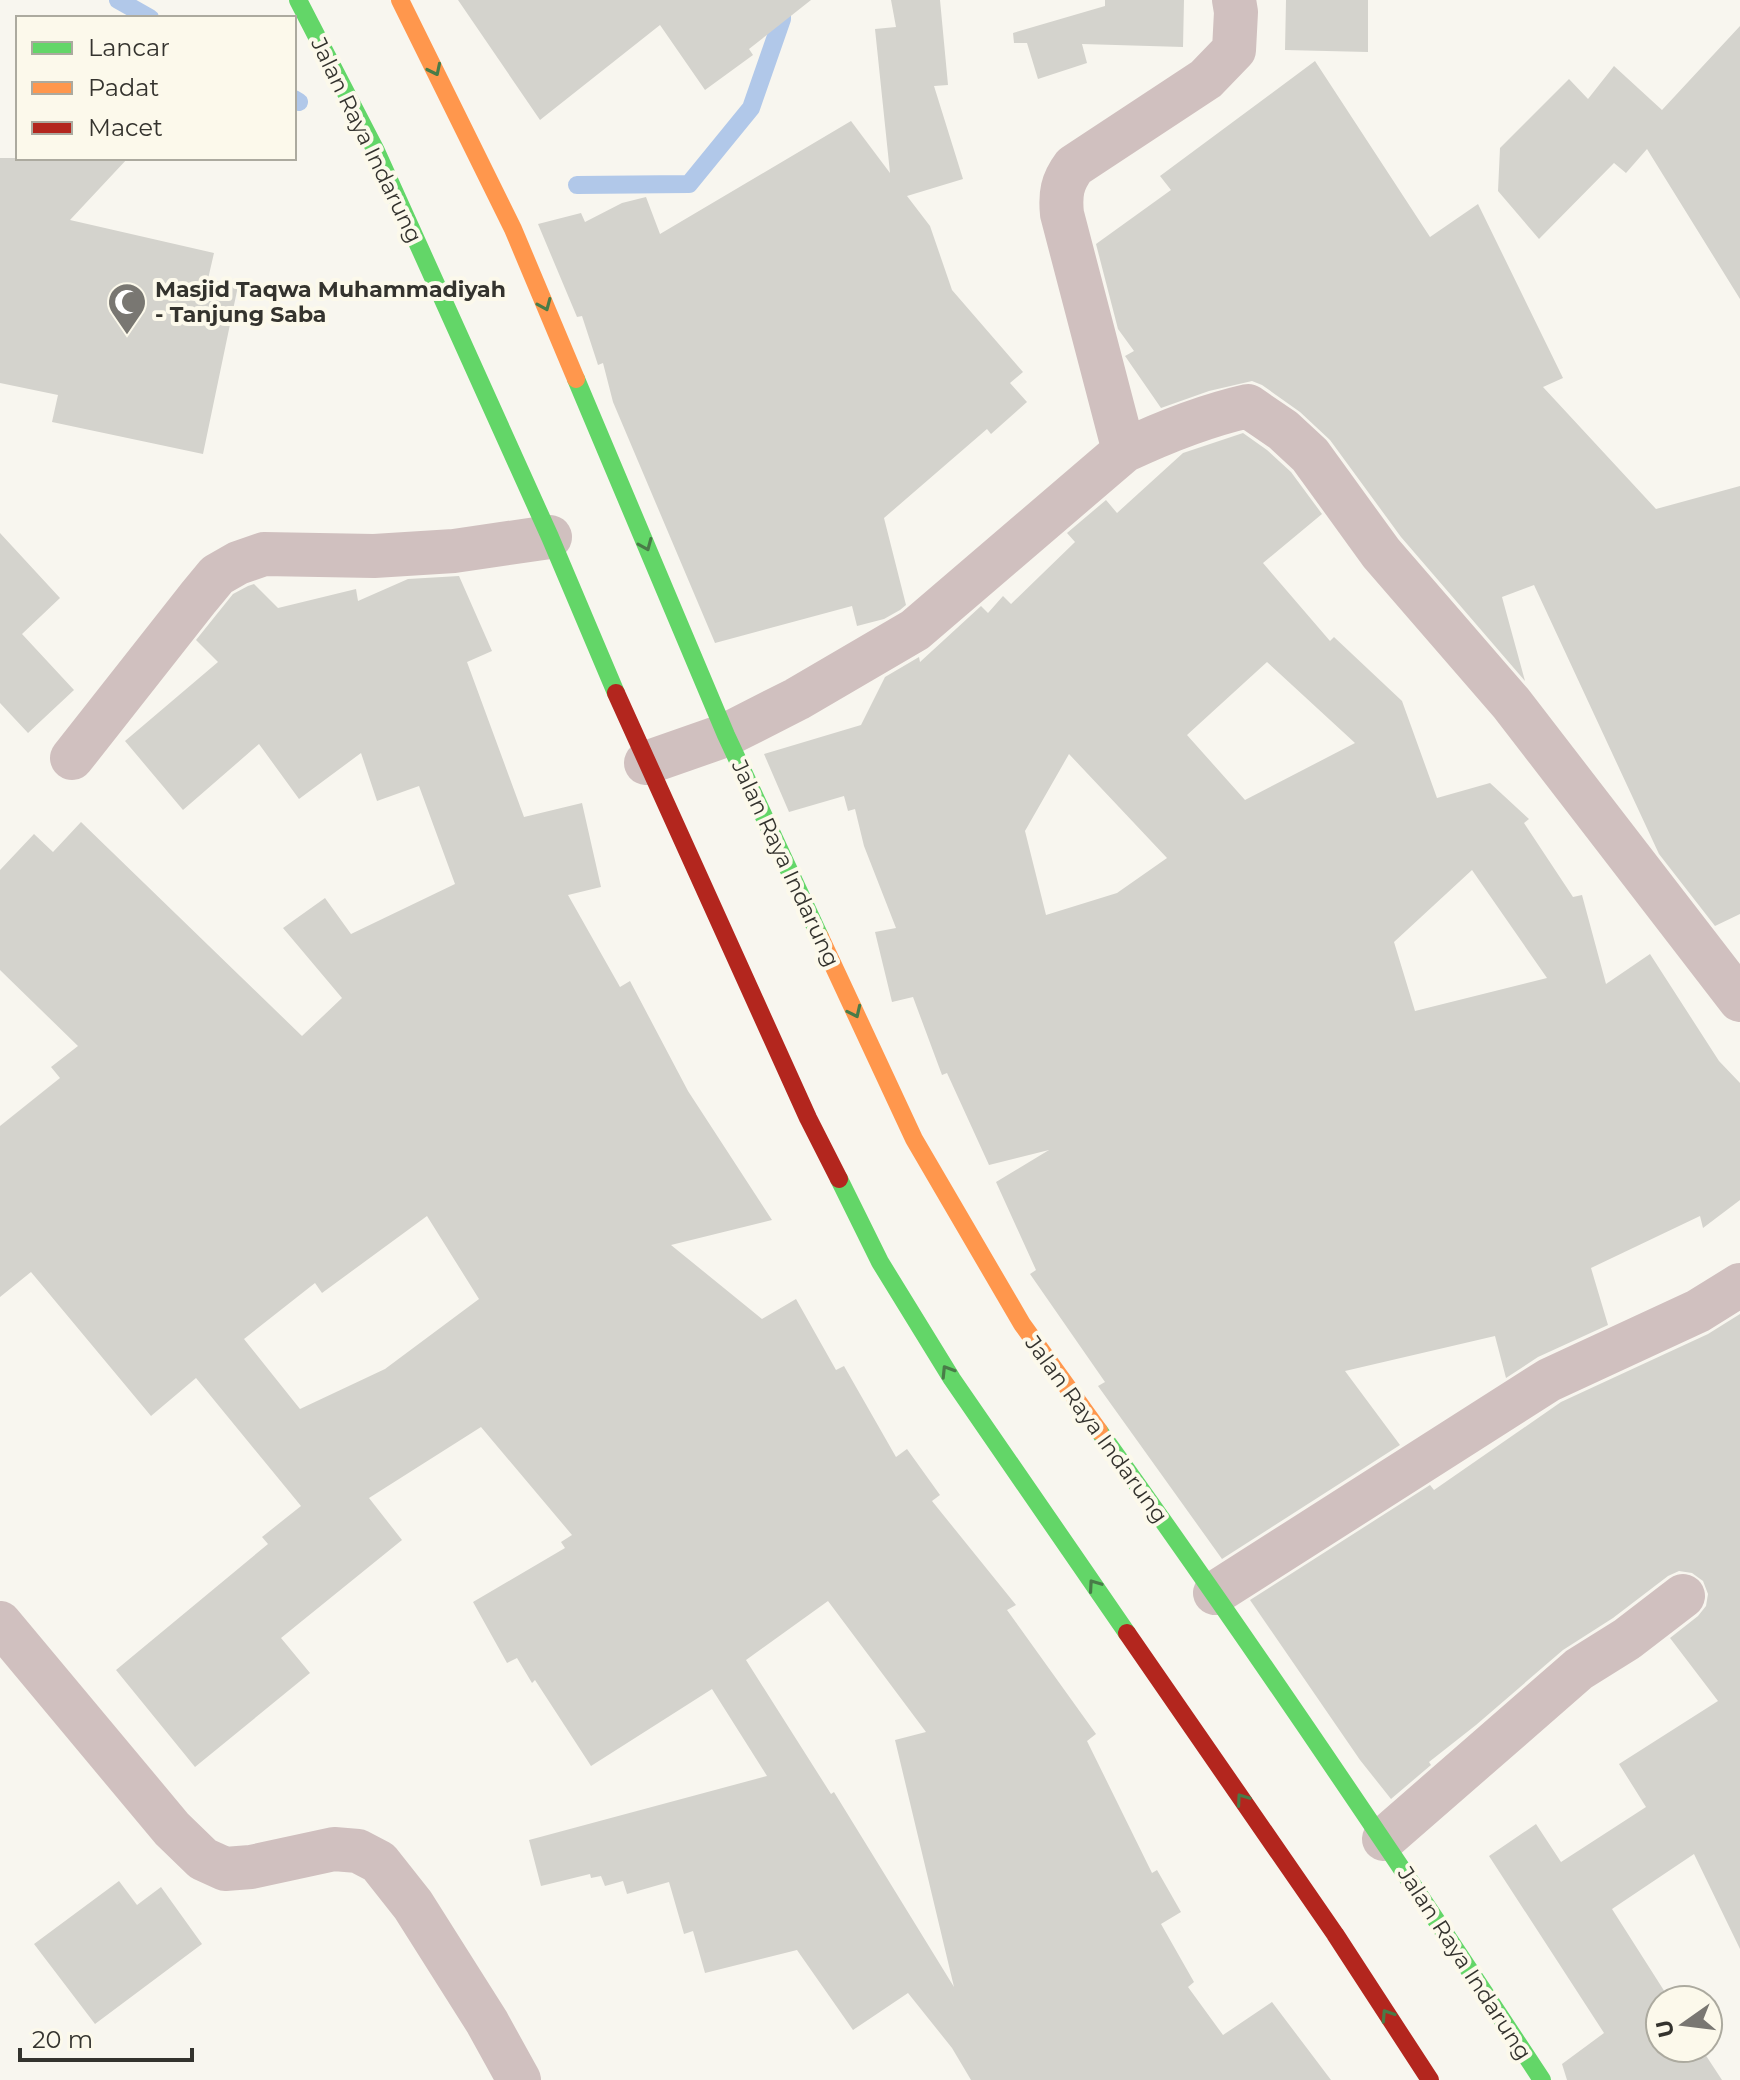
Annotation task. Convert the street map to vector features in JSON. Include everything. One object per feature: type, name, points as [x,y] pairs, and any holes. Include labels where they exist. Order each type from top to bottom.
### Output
[{"type":"highway","name":"Jalan Raya Indarung","points":[[298,0],[376,151],[550,537],[646,763],[808,1118],[880,1262],[952,1379],[1335,1934],[1430,2080]]},
{"type":"highway","name":"Jalan Raya Indarung","points":[[400,0],[513,229],[726,735],[914,1139],[1022,1324],[1215,1593],[1384,1839],[1542,2080]]},
{"type":"street","points":[[1124,451],[1062,214],[1064,180],[1074,166],[1206,79],[1234,50],[1234,0]]},
{"type":"street","name":"Jalan Raya Indarung","points":[[646,763],[726,735],[797,699],[915,630],[1124,451],[1160,433],[1248,406],[1283,430],[1310,455],[1381,553],[1511,703],[1740,1000]]},
{"type":"street","points":[[72,758],[217,575],[238,563],[264,554],[374,556],[454,551],[550,537]]},
{"type":"street","points":[[1215,1593],[1549,1380],[1698,1311],[1740,1285]]},
{"type":"street","points":[[1384,1839],[1579,1669],[1627,1639],[1683,1596]]},
{"type":"street","points":[[0,1623],[172,1829],[203,1859],[225,1869],[251,1867],[334,1849],[358,1851],[379,1862],[422,1918],[519,2080]]},
{"type":"building","points":[[458,0],[811,0],[749,49],[753,55],[705,90],[660,25],[540,120]]},
{"type":"building","points":[[891,0],[940,0],[948,85],[934,86],[963,179],[907,196],[930,226],[952,290],[1023,372],[1010,383],[1027,402],[991,434],[987,429],[884,518],[906,605],[900,610],[884,619],[857,626],[852,606],[715,643],[613,402],[603,363],[598,365],[582,316],[577,317],[538,224],[581,213],[585,222],[622,203],[646,197],[660,234],[851,121],[890,173],[875,29],[896,27]]},
{"type":"building","points":[[1105,0],[1184,0],[1183,47],[1082,44],[1087,63],[1038,79],[1027,43],[1014,43],[1013,33],[1105,6]]},
{"type":"building","points":[[1286,0],[1368,0],[1368,52],[1285,50]]},
{"type":"building","points":[[1740,26],[1740,299],[1647,149],[1626,173],[1614,163],[1539,239],[1498,191],[1500,148],[1569,79],[1588,99],[1614,66],[1662,110]]},
{"type":"building","points":[[1315,61],[1430,237],[1478,204],[1563,378],[1543,387],[1656,509],[1740,486],[1740,914],[1715,926],[1659,854],[1534,585],[1502,597],[1525,681],[1401,537],[1330,440],[1300,412],[1252,381],[1209,391],[1161,408],[1125,356],[1134,351],[1118,329],[1096,244],[1171,190],[1160,176]]},
{"type":"building","name":"Masjid Taqwa Muhammadiyah - Tanjung Saba","points":[[0,158],[126,160],[70,220],[214,253],[208,279],[238,286],[203,454],[52,422],[58,395],[0,383]]},
{"type":"building","points":[[1243,433],[1291,472],[1322,514],[1263,563],[1330,641],[1334,637],[1402,701],[1437,798],[1490,783],[1529,819],[1524,823],[1573,897],[1582,895],[1606,984],[1650,954],[1719,1061],[1740,1083],[1740,1200],[1703,1228],[1700,1216],[1591,1268],[1608,1325],[1538,1357],[1506,1378],[1495,1336],[1345,1371],[1400,1445],[1222,1559],[1098,1386],[1105,1382],[1030,1274],[1036,1270],[996,1182],[1049,1150],[989,1165],[947,1073],[942,1075],[913,997],[892,1002],[875,932],[896,928],[864,846],[855,809],[848,811],[844,796],[789,812],[764,754],[861,725],[885,677],[919,657],[920,662],[981,606],[988,613],[1003,596],[1011,604],[1075,542],[1067,533],[1106,500],[1117,513],[1183,453]],"holes":[[[1267,662],[1355,743],[1245,800],[1187,735]],[[1069,754],[1167,858],[1117,893],[1046,915],[1025,831]],[[1472,870],[1547,978],[1415,1011],[1394,942]]]},
{"type":"building","points":[[0,533],[60,598],[22,634],[74,690],[28,733],[0,703]]},
{"type":"building","points":[[459,576],[492,651],[467,662],[524,817],[582,803],[601,887],[568,895],[620,987],[630,981],[688,1091],[772,1220],[671,1245],[762,1319],[796,1299],[836,1370],[844,1366],[896,1457],[907,1449],[940,1495],[932,1501],[1016,1605],[1007,1610],[1096,1734],[1087,1741],[1152,1873],[1157,1870],[1181,1912],[1161,1924],[1194,1982],[1188,1987],[1223,2035],[1272,2002],[1331,2080],[971,2080],[952,2048],[908,1993],[853,2030],[797,1950],[705,1973],[693,1931],[684,1934],[669,1882],[627,1894],[623,1881],[605,1886],[601,1876],[591,1878],[590,1874],[541,1886],[529,1840],[767,1776],[712,1689],[591,1766],[535,1680],[532,1683],[517,1658],[507,1663],[473,1602],[565,1548],[561,1542],[572,1535],[481,1427],[369,1498],[402,1540],[281,1638],[310,1673],[195,1767],[116,1670],[268,1544],[262,1537],[301,1506],[196,1378],[151,1416],[31,1272],[0,1297],[0,1126],[60,1078],[51,1067],[78,1046],[0,970],[0,870],[34,834],[53,852],[81,822],[302,1036],[342,998],[283,928],[325,898],[351,934],[455,884],[419,786],[377,801],[361,753],[299,799],[259,744],[183,810],[125,741],[218,662],[196,640],[233,594],[254,584],[278,608],[356,589],[358,601],[408,579]],"holes":[[[427,1216],[479,1299],[385,1369],[300,1409],[244,1339],[315,1283],[322,1293]],[[828,1601],[926,1732],[895,1740],[954,1987],[834,1792],[831,1794],[746,1660]]]},
{"type":"building","points":[[1740,1314],[1740,1949],[1694,1854],[1612,1909],[1660,1984],[1644,1984],[1644,2064],[1712,2064],[1722,2080],[1567,2080],[1562,2064],[1604,2033],[1489,1856],[1536,1824],[1561,1862],[1646,1807],[1619,1764],[1718,1701],[1670,1638],[1706,1606],[1708,1594],[1703,1581],[1692,1573],[1679,1571],[1668,1576],[1613,1618],[1563,1650],[1429,1762],[1431,1765],[1391,1799],[1360,1760],[1250,1600],[1430,1485],[1434,1490],[1561,1402],[1708,1334]]},
{"type":"building","points":[[119,1881],[137,1905],[161,1887],[202,1944],[95,2024],[34,1944]]},
{"type":"waterway","points":[[118,0],[146,16]]},
{"type":"waterway","points":[[577,185],[689,184],[751,108],[782,19],[782,0]]},
{"type":"traffic: fast","points":[[298,0],[376,151],[550,537],[616,693]]},
{"type":"traffic: fast","points":[[576,379],[726,735],[820,937]]},
{"type":"traffic: fast","points":[[839,1179],[880,1262],[952,1379],[1127,1633]]},
{"type":"traffic: fast","points":[[1099,1431],[1324,1753],[1542,2080]]},
{"type":"traffic: slow","points":[[400,0],[513,229],[576,379]]},
{"type":"traffic: slow","points":[[820,937],[914,1139],[1022,1324],[1099,1431]]},
{"type":"traffic: jam","points":[[616,693],[808,1118],[839,1179]]},
{"type":"traffic: jam","points":[[1127,1633],[1335,1934],[1430,2080]]},
{"type":"place","name":"Masjid Taqwa Muhammadiyah - Tanjung Saba","points":[[127,336]]}]
